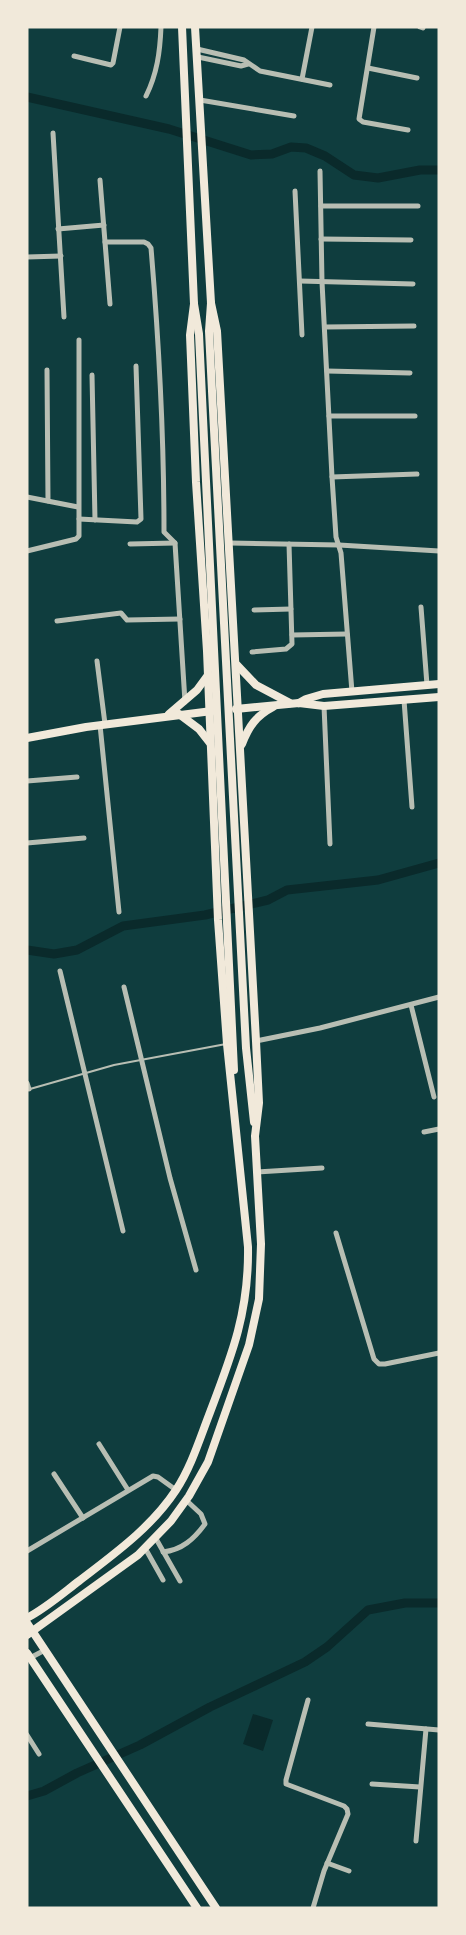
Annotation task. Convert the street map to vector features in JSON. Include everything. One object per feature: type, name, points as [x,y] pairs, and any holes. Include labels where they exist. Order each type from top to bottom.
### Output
[{"type":"main road","points":[[182,27],[194,303],[199,334],[229,929],[235,1119]]},
{"type":"main road","points":[[30,1633],[85,1595],[145,1548],[186,1500],[208,1462],[249,1345],[259,1299],[261,1272],[257,1172],[246,1048],[209,331],[211,303],[195,27]]},
{"type":"main road","points":[[27,1618],[49,1604],[127,1544],[152,1521],[176,1490],[191,1462],[235,1347],[245,1303],[248,1247],[227,1044],[217,902],[207,651],[196,482],[190,335],[194,303]]},
{"type":"main road","points":[[211,303],[217,331],[236,647],[259,1103],[255,1136]]},
{"type":"main road","points":[[207,651],[213,659],[224,660],[232,656],[236,647]]},
{"type":"main road","points":[[236,664],[256,685],[296,703],[313,696],[439,684]]},
{"type":"main road","points":[[166,715],[185,702],[208,675]]},
{"type":"main road","points":[[27,738],[166,715],[296,703],[324,706],[439,697]]},
{"type":"main road","points":[[241,746],[252,723],[262,713],[276,705]]},
{"type":"main road","points":[[178,714],[199,729],[210,743]]},
{"type":"main road","points":[[212,764],[217,752],[227,748],[237,750],[241,759]]},
{"type":"main road","points":[[27,1623],[30,1633],[45,1650],[216,1908]]},
{"type":"main road","points":[[28,1657],[95,1752],[197,1908]]},
{"type":"street","points":[[74,56],[111,65],[120,27]]},
{"type":"street","points":[[146,96],[154,81],[159,57],[161,27]]},
{"type":"street","points":[[302,79],[312,27]]},
{"type":"street","points":[[374,27],[359,116],[361,121],[408,130]]},
{"type":"street","points":[[197,53],[244,60],[260,71],[330,85]]},
{"type":"street","points":[[368,68],[417,78]]},
{"type":"street","points":[[200,100],[294,116]]},
{"type":"street","points":[[52,133],[64,317]]},
{"type":"street","points":[[320,171],[322,282],[332,477],[336,537],[341,553],[352,692]]},
{"type":"street","points":[[100,180],[110,304]]},
{"type":"street","points":[[295,191],[302,335]]},
{"type":"street","points":[[321,206],[418,206]]},
{"type":"street","points":[[58,229],[104,225]]},
{"type":"street","points":[[321,238],[411,240]]},
{"type":"street","points":[[105,242],[144,242],[151,248],[163,428],[164,532],[175,543],[185,702]]},
{"type":"street","points":[[27,257],[61,256]]},
{"type":"street","points":[[300,281],[413,284]]},
{"type":"street","points":[[325,327],[414,326]]},
{"type":"street","points":[[27,551],[76,539],[80,534],[78,507],[79,340]]},
{"type":"street","points":[[79,519],[137,522],[141,519],[136,366]]},
{"type":"street","points":[[47,370],[48,501]]},
{"type":"street","points":[[327,371],[410,373]]},
{"type":"street","points":[[92,375],[95,520]]},
{"type":"street","points":[[329,416],[415,416]]},
{"type":"street","points":[[332,477],[417,474]]},
{"type":"street","points":[[27,497],[78,507]]},
{"type":"street","points":[[130,544],[175,543]]},
{"type":"street","points":[[230,543],[339,545],[439,551]]},
{"type":"street","points":[[252,652],[286,650],[292,644],[289,544]]},
{"type":"street","points":[[421,607],[427,685]]},
{"type":"street","points":[[254,610],[291,609]]},
{"type":"street","points":[[57,621],[121,613],[127,620],[180,619]]},
{"type":"street","points":[[292,635],[347,634]]},
{"type":"street","points":[[98,661],[119,912]]},
{"type":"street","points":[[404,700],[412,807]]},
{"type":"street","points":[[324,706],[330,844]]},
{"type":"street","points":[[27,781],[76,777]]},
{"type":"street","points":[[27,843],[84,838]]},
{"type":"street","points":[[60,971],[123,1231]]},
{"type":"street","points":[[124,987],[170,1178],[196,1270]]},
{"type":"street","points":[[256,1041],[320,1028],[439,997]]},
{"type":"street","points":[[411,1005],[434,1097]]},
{"type":"street","points":[[424,1132],[439,1129]]},
{"type":"street","points":[[257,1172],[322,1168]]},
{"type":"street","points":[[336,1233],[374,1359],[379,1364],[385,1364],[439,1353]]},
{"type":"street","points":[[99,1444],[128,1490]]},
{"type":"street","points":[[54,1474],[82,1518]]},
{"type":"street","points":[[27,1551],[153,1476],[176,1490]]},
{"type":"street","points":[[163,1552],[174,1551],[184,1546],[205,1524],[201,1514],[186,1500]]},
{"type":"street","points":[[155,1538],[180,1581]]},
{"type":"street","points":[[145,1548],[164,1580]]},
{"type":"street","points":[[28,1657],[45,1650]]},
{"type":"street","points":[[308,1700],[286,1784],[347,1809],[348,1814],[327,1863],[313,1908]]},
{"type":"street","points":[[368,1724],[439,1730]]},
{"type":"street","points":[[416,1841],[426,1729]]},
{"type":"street","points":[[27,1735],[39,1755]]},
{"type":"street","points":[[372,1784],[420,1787]]},
{"type":"street","points":[[327,1863],[349,1871]]},
{"type":"lane","points":[[28,1087],[142,1059],[227,1044]]},
{"type":"water","points":[[253,1714],[273,1720],[263,1751],[243,1744]]},
{"type":"waterway","points":[[27,97],[169,129],[251,155],[272,154],[291,147],[306,148],[325,156],[354,175],[378,178],[420,170],[439,170]]},
{"type":"waterway","points":[[27,950],[54,954],[77,950],[123,926],[205,915],[268,900],[287,890],[378,880],[439,863]]},
{"type":"waterway","points":[[27,1796],[44,1791],[77,1773],[140,1745],[210,1707],[305,1662],[327,1647],[368,1610],[405,1603],[439,1603]]}]
